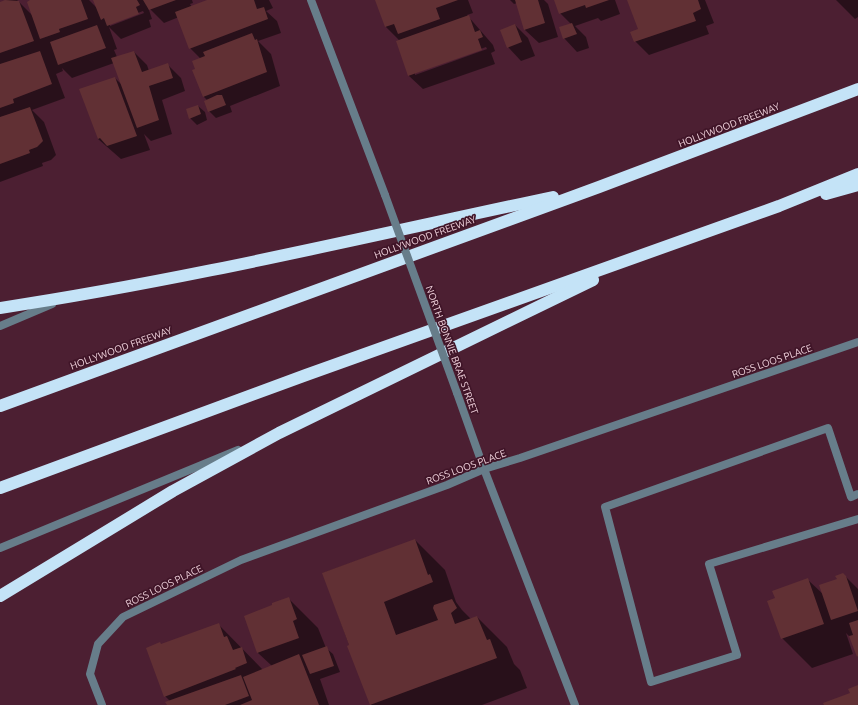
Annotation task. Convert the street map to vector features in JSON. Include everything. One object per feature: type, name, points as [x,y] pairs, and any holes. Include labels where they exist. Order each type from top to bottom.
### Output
[{"type":"highway","name":"HOLLYWOOD FREEWAY","points":[[0,406],[599,187],[858,89]]},
{"type":"highway","points":[[0,488],[650,253],[778,206],[858,174]]},
{"type":"highway","points":[[778,206],[858,185]]},
{"type":"highway","points":[[0,308],[84,295],[264,261],[599,187]]},
{"type":"highway","points":[[0,596],[173,491],[278,433],[650,253]]},
{"type":"street","name":"NORTH BONNIE BRAE STREET","points":[[311,0],[385,195],[484,469],[576,705]]},
{"type":"street","points":[[0,326],[43,307],[84,295]]},
{"type":"street","name":"ROSS LOOS PLACE","points":[[102,705],[90,674],[98,644],[123,617],[241,560],[447,485],[484,469],[858,342]]},
{"type":"street","points":[[858,494],[851,497],[828,428],[605,507],[651,682],[737,655],[709,564],[858,519]]},
{"type":"street","points":[[0,548],[278,433]]},
{"type":"building","points":[[5,0],[19,1],[34,41],[0,53],[0,2]]},
{"type":"building","points":[[30,0],[81,0],[88,19],[59,29],[60,32],[40,39],[27,2]]},
{"type":"building","points":[[93,0],[137,0],[140,5],[136,7],[139,14],[107,26],[104,18],[101,20]]},
{"type":"building","points":[[143,0],[176,0],[149,10]]},
{"type":"building","points":[[207,0],[254,0],[257,9],[264,7],[268,19],[189,49],[175,12]]},
{"type":"building","points":[[375,0],[458,0],[436,8],[440,19],[398,34],[394,24],[385,27]]},
{"type":"building","points":[[515,0],[538,0],[545,23],[524,30]]},
{"type":"building","points":[[554,0],[609,0],[586,8],[585,5],[559,14]]},
{"type":"building","points":[[627,0],[698,0],[701,9],[693,13],[696,21],[634,42],[630,32],[638,29]]},
{"type":"building","points":[[469,15],[475,32],[480,30],[483,37],[478,39],[482,50],[408,76],[396,41]]},
{"type":"building","points":[[572,23],[577,34],[563,39],[559,27]]},
{"type":"building","points":[[515,24],[522,42],[507,48],[500,30]]},
{"type":"building","points":[[97,25],[106,48],[58,65],[50,42]]},
{"type":"building","points":[[252,33],[255,40],[257,39],[267,72],[203,97],[192,70],[195,69],[192,61],[205,56],[203,52]]},
{"type":"building","points":[[40,51],[52,84],[13,99],[14,103],[0,108],[0,64]]},
{"type":"building","points":[[134,51],[142,72],[168,63],[173,78],[149,86],[159,120],[137,128],[111,58]]},
{"type":"building","points":[[115,77],[137,136],[107,146],[100,138],[98,139],[79,89]]},
{"type":"building","points":[[217,95],[222,95],[226,105],[208,112],[204,101]]},
{"type":"building","points":[[198,105],[201,114],[189,119],[186,109]]},
{"type":"building","points":[[30,107],[43,141],[37,147],[29,150],[30,153],[0,164],[0,117]]},
{"type":"building","points":[[415,539],[428,575],[430,574],[433,582],[384,602],[396,635],[438,620],[433,608],[434,605],[452,599],[457,608],[451,613],[455,624],[477,616],[487,640],[490,639],[497,658],[370,705],[347,646],[349,645],[322,573]]},
{"type":"building","points":[[843,573],[846,576],[858,611],[831,620],[819,585],[837,579],[835,576]]},
{"type":"building","points":[[808,578],[824,624],[781,639],[767,601],[775,598],[772,591]]},
{"type":"building","points":[[289,597],[297,619],[293,621],[299,638],[257,653],[244,616]]},
{"type":"building","points":[[858,620],[857,657],[849,636],[853,635],[849,623]]},
{"type":"building","points":[[219,623],[224,637],[227,636],[233,650],[242,647],[247,663],[235,668],[236,669],[164,697],[146,648]]},
{"type":"building","points":[[327,646],[334,666],[310,674],[302,655]]},
{"type":"building","points":[[299,654],[319,705],[240,705],[252,700],[243,677]]},
{"type":"building","points":[[241,675],[249,696],[225,705],[167,705],[165,702]]},
{"type":"building","points":[[858,685],[858,705],[824,705],[823,703],[850,693],[848,689]]}]
